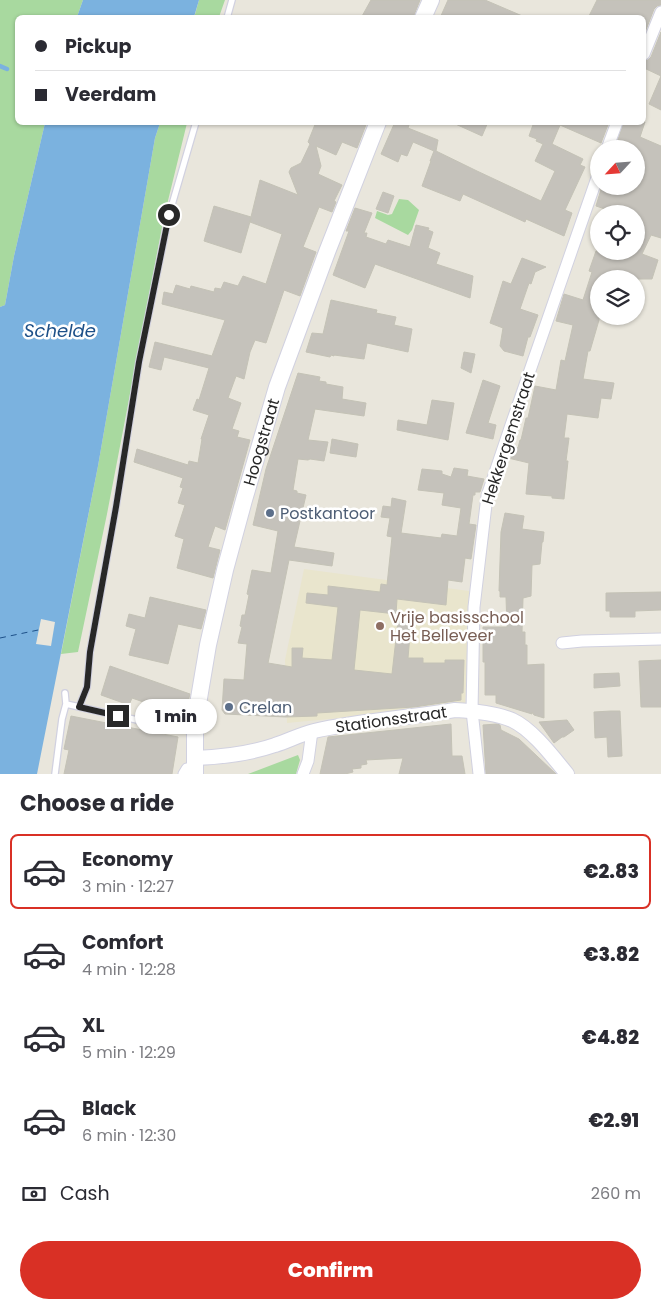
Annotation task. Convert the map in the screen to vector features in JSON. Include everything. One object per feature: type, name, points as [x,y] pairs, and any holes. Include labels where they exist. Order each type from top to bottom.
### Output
[{"type":"main road","points":[[424,15],[431,0]]},
{"type":"main road","name":"Hoogstraat","points":[[192,769],[196,716],[208,644],[225,570],[274,396],[327,252],[377,125]]},
{"type":"street","points":[[646,49],[661,12]]},
{"type":"street","points":[[610,140],[616,125]]},
{"type":"street","name":"Hekkergemstraat","points":[[479,774],[472,711],[474,607],[487,496],[591,195]]},
{"type":"street","points":[[562,643],[661,639]]},
{"type":"street","name":"Stationsstraat","points":[[192,769],[221,757],[253,752],[312,731],[455,710],[472,711],[513,721],[528,732],[567,774]]},
{"type":"street","points":[[303,774],[308,760],[312,731]]},
{"type":"lane","points":[[228,15],[232,0]]},
{"type":"lane","points":[[79,707],[87,687],[91,644],[116,507],[139,362],[169,215],[195,125]]},
{"type":"lane","points":[[55,774],[66,704],[65,693]]},
{"type":"lane","points":[[66,704],[195,732]]},
{"type":"shaded area","name":"Vrije basisschool Het Belleveer","points":[[304,569],[469,591],[465,706],[287,723],[285,660]]},
{"type":"green space","points":[[0,0],[83,0],[78,15],[15,15],[15,125],[45,125],[14,256],[5,305],[0,307]]},
{"type":"green space","points":[[199,0],[225,0],[220,15],[195,15]]},
{"type":"green space","points":[[159,125],[187,125],[164,217],[107,514],[78,652],[61,654],[98,466],[155,138]]},
{"type":"green space","points":[[399,199],[408,200],[419,210],[412,230],[408,235],[375,218],[377,211],[388,215],[392,214]]},
{"type":"green space","points":[[298,755],[300,760],[296,774],[248,774]]},
{"type":"water","points":[[83,0],[199,0],[195,15],[78,15]]},
{"type":"water","name":"Schelde","points":[[45,125],[159,125],[155,138],[98,466],[37,774],[0,774],[0,307],[5,305],[14,256]]},
{"type":"pier","points":[[41,619],[55,622],[51,646],[36,644]]},
{"type":"building","points":[[371,0],[420,0],[414,15],[363,15]]},
{"type":"building","points":[[448,0],[485,0],[520,15],[441,15]]},
{"type":"building","points":[[597,0],[661,0],[661,5],[654,9],[646,30],[646,15],[590,15]]},
{"type":"building","points":[[661,32],[661,76],[646,69],[646,60],[651,57]]},
{"type":"building","points":[[661,76],[661,110],[649,104]]},
{"type":"building","points":[[315,125],[366,125],[357,148],[342,142],[336,155],[316,146],[321,166],[318,174],[342,185],[334,201],[336,202],[332,212],[319,207],[303,247],[316,252],[300,296],[284,290],[266,343],[255,340],[250,352],[244,379],[236,376],[228,398],[241,403],[232,429],[239,431],[237,437],[250,440],[225,530],[215,526],[208,547],[220,550],[213,578],[177,568],[184,539],[175,536],[185,505],[178,503],[183,488],[180,487],[183,478],[134,462],[137,449],[188,465],[189,461],[198,463],[201,439],[209,415],[193,410],[197,399],[199,400],[209,368],[164,357],[161,370],[149,367],[155,342],[212,356],[225,320],[162,304],[164,292],[173,294],[176,285],[190,289],[191,286],[214,292],[215,288],[221,289],[224,282],[238,286],[243,276],[266,284],[282,234],[250,222],[251,218],[241,253],[204,241],[214,206],[251,217],[260,180],[298,195],[289,172],[291,168],[301,163],[310,144],[308,142]]},
{"type":"building","points":[[394,125],[409,125],[408,128],[438,140],[436,151],[541,201],[555,171],[535,161],[543,144],[529,136],[533,125],[560,125],[552,144],[583,159],[580,165],[585,167],[565,210],[572,213],[564,236],[526,219],[525,222],[463,194],[460,201],[422,186],[434,151],[413,142],[407,156],[401,154],[398,162],[381,154]]},
{"type":"building","points":[[458,125],[487,125],[482,136]]},
{"type":"building","points":[[560,125],[608,125],[602,140],[594,140]]},
{"type":"building","points":[[623,125],[644,125],[640,137],[661,146],[661,238],[651,235],[645,248],[645,205],[596,205],[599,195],[645,195],[645,140],[618,140]]},
{"type":"building","points":[[383,192],[394,196],[388,213],[376,209]]},
{"type":"building","points":[[355,208],[372,213],[364,233],[367,233],[366,237],[386,244],[388,240],[410,247],[416,225],[429,228],[428,230],[433,232],[428,248],[440,253],[436,264],[473,276],[470,298],[375,264],[365,288],[333,275]]},
{"type":"building","points":[[645,255],[658,260],[652,279],[645,279],[645,270],[589,271],[593,260],[645,260]]},
{"type":"building","points":[[522,258],[546,267],[535,272],[520,309],[538,315],[530,337],[528,337],[523,356],[504,351],[500,346],[503,328],[490,323],[503,281],[511,284]]},
{"type":"building","points":[[590,278],[590,325],[598,325],[590,351],[588,351],[583,379],[614,383],[611,399],[601,398],[598,418],[567,414],[564,438],[569,438],[564,499],[526,494],[529,463],[508,458],[512,446],[518,448],[521,440],[535,386],[556,390],[561,360],[565,361],[573,325],[556,321],[564,294],[583,300]]},
{"type":"building","points":[[331,300],[377,310],[376,313],[396,317],[394,325],[412,329],[408,352],[367,343],[364,359],[334,355],[330,357],[306,352],[312,333],[323,334]]},
{"type":"building","points":[[464,352],[475,354],[471,373],[461,368]]},
{"type":"building","points":[[298,373],[320,377],[319,381],[343,387],[342,399],[366,403],[364,416],[315,409],[308,440],[328,442],[324,461],[298,459],[293,490],[306,495],[294,547],[334,553],[332,566],[289,560],[268,663],[292,667],[292,648],[303,648],[302,658],[332,660],[338,607],[306,603],[307,593],[328,595],[328,586],[380,592],[381,584],[387,585],[392,537],[387,536],[390,518],[381,517],[383,506],[391,507],[392,498],[406,501],[401,533],[441,538],[442,534],[457,536],[461,508],[442,505],[444,493],[418,490],[422,469],[442,471],[442,474],[451,477],[454,468],[468,470],[467,476],[484,479],[480,492],[475,492],[475,495],[473,495],[469,524],[476,525],[471,559],[465,558],[462,582],[448,580],[446,605],[397,599],[396,614],[360,610],[354,670],[392,674],[398,621],[411,623],[408,658],[423,658],[423,663],[445,663],[445,660],[464,660],[461,700],[414,707],[317,713],[317,716],[286,717],[225,714],[222,710],[224,679],[244,680],[247,644],[238,643],[242,627],[240,626],[242,615],[245,615],[249,595],[247,594],[252,570],[271,573],[278,531],[253,525],[266,469]]},
{"type":"building","points":[[483,380],[500,386],[488,423],[496,425],[493,439],[466,433]]},
{"type":"building","points":[[432,400],[454,403],[448,440],[397,430],[398,420],[427,425]]},
{"type":"building","points":[[332,439],[358,444],[356,457],[330,453]]},
{"type":"building","points":[[505,513],[524,516],[522,529],[544,532],[540,564],[532,565],[531,596],[523,598],[522,632],[525,632],[525,645],[527,645],[527,665],[544,664],[544,718],[534,715],[532,712],[532,714],[496,703],[496,695],[485,695],[483,627],[507,627],[506,597],[500,597],[499,591],[501,532]]},
{"type":"building","points":[[661,592],[661,610],[635,611],[635,617],[610,617],[610,611],[606,611],[606,593]]},
{"type":"building","points":[[150,597],[206,610],[201,629],[178,624],[168,664],[129,655],[136,629],[126,626],[129,614],[145,618]]},
{"type":"building","points":[[661,660],[661,707],[641,707],[639,661]]},
{"type":"building","points":[[110,666],[190,694],[186,709],[181,707],[179,713],[172,712],[132,698],[129,705],[101,695]]},
{"type":"building","points":[[619,673],[620,686],[594,688],[594,674]]},
{"type":"building","points":[[620,711],[622,756],[608,757],[607,737],[595,738],[594,712]]},
{"type":"building","points":[[71,716],[178,737],[172,774],[64,774],[69,750],[64,749]]},
{"type":"building","points":[[567,720],[574,730],[554,743],[539,722]]},
{"type":"building","points":[[451,724],[452,756],[462,756],[465,774],[399,774],[403,758],[366,760],[367,764],[361,765],[361,768],[352,769],[353,772],[345,774],[320,774],[328,737]]},
{"type":"building","points":[[483,725],[500,725],[501,730],[519,739],[556,774],[486,774]]},
{"type":"waterway","points":[[0,66],[7,69]]},
{"type":"ferry route","points":[[0,638],[43,629]]},
{"type":"place","name":"Postkantoor","points":[[270,513]]},
{"type":"place","name":"Vrije basisschool Het Belleveer","points":[[380,626]]},
{"type":"place","name":"Crelan","points":[[229,707]]},
{"type":"route","points":[[118,716],[79,707],[87,687],[96,610],[116,507],[139,362],[169,215]]}]
